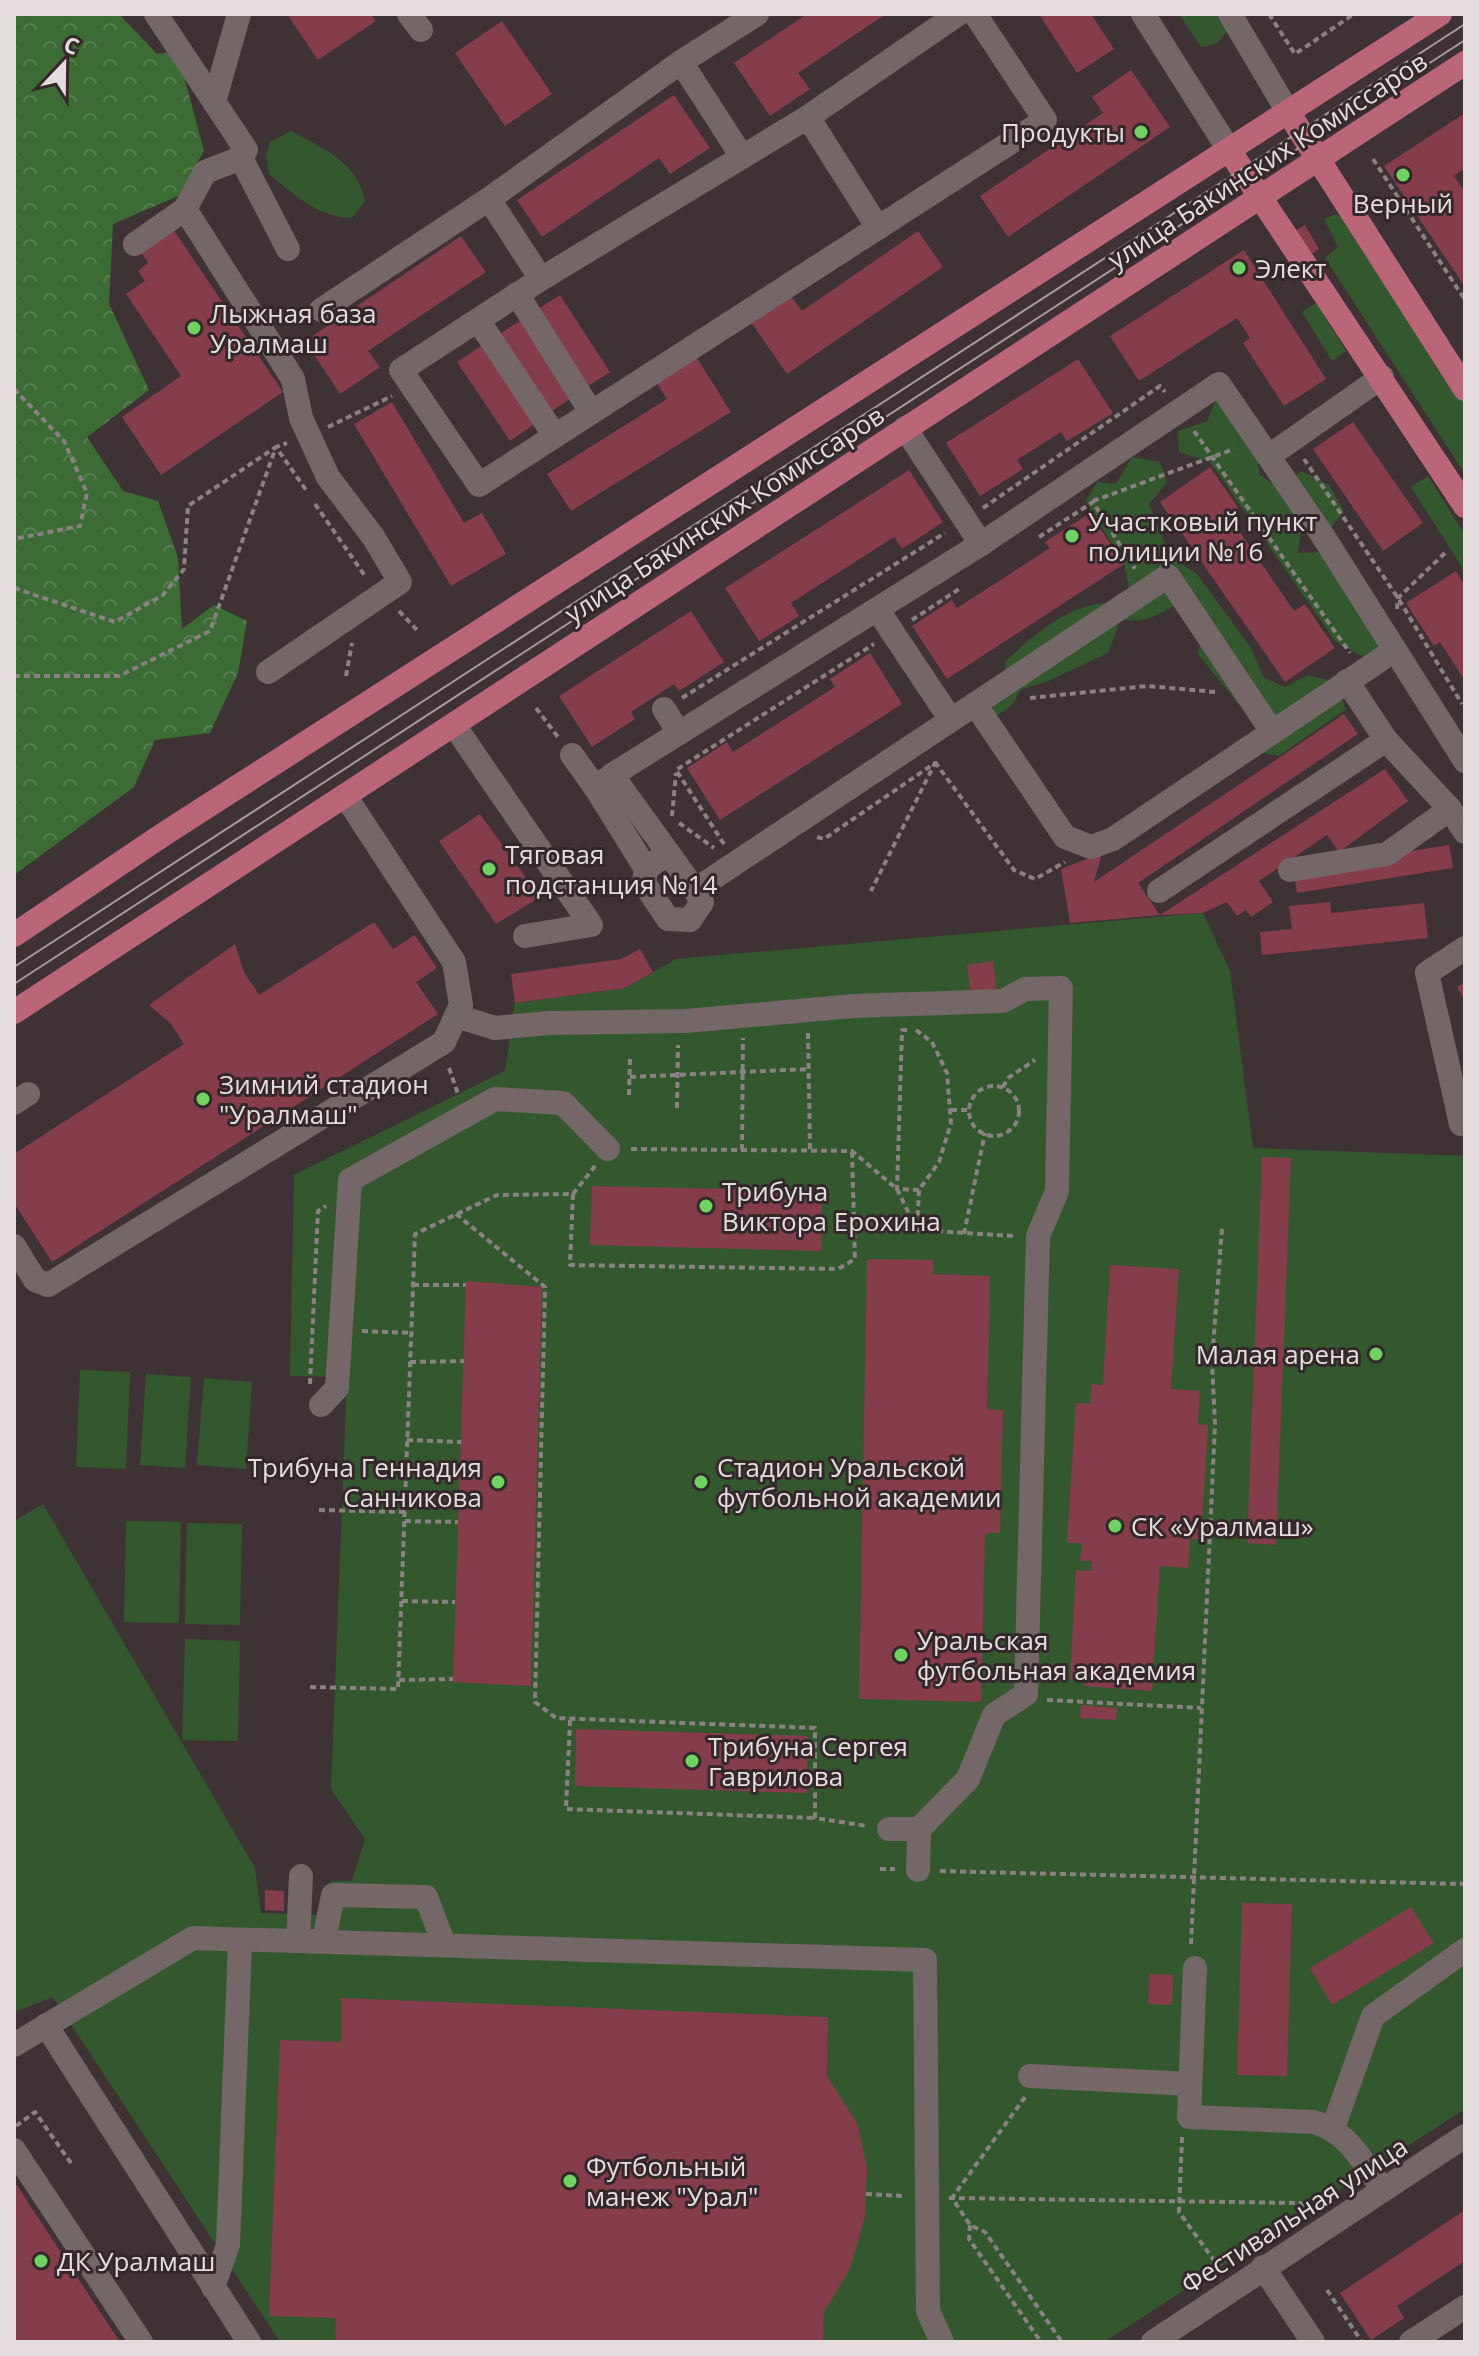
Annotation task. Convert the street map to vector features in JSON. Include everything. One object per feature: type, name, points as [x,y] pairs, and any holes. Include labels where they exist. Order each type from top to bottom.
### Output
[{"type":"main road","name":"улица Бакинских Комиссаров","points":[[14,935],[231,790],[1440,14]]},
{"type":"main road","name":"улица Бакинских Комиссаров","points":[[14,1012],[1465,63]]},
{"type":"main road","points":[[1288,112],[1465,389]]},
{"type":"main road","points":[[1229,150],[1465,506]]},
{"type":"street","points":[[135,244],[185,209],[205,172],[241,158],[246,150],[156,14]]},
{"type":"street","points":[[214,102],[239,14]]},
{"type":"street","points":[[321,310],[489,199],[681,62],[757,14]]},
{"type":"street","points":[[958,14],[808,117],[541,279],[401,370],[479,485],[1045,120],[975,14]]},
{"type":"street","points":[[1143,14],[1229,150]]},
{"type":"street","points":[[1230,14],[1288,112]]},
{"type":"street","points":[[681,62],[741,155]]},
{"type":"street","points":[[808,117],[878,228]]},
{"type":"street","points":[[241,158],[288,249]]},
{"type":"street","points":[[489,199],[541,279]]},
{"type":"street","points":[[185,209],[293,379],[309,435],[328,477],[374,538],[400,582],[268,672]]},
{"type":"street","points":[[517,294],[591,412]]},
{"type":"street","points":[[478,320],[555,436]]},
{"type":"street","points":[[1264,449],[1291,440],[1382,377]]},
{"type":"street","points":[[604,781],[981,544],[1219,384],[1465,761]]},
{"type":"street","points":[[905,428],[981,544]]},
{"type":"street","points":[[695,890],[1168,576],[1271,730]]},
{"type":"street","points":[[877,609],[951,720]]},
{"type":"street","points":[[975,704],[1065,837],[1091,847],[1113,839],[1271,730],[1395,650]]},
{"type":"street","points":[[1355,676],[1386,740],[1450,809],[1465,832]]},
{"type":"street","points":[[664,709],[684,730]]},
{"type":"street","points":[[454,725],[591,925],[525,936]]},
{"type":"street","points":[[1159,891],[1386,740]]},
{"type":"street","points":[[572,755],[604,781],[668,853],[695,890],[702,902],[690,920],[668,919],[644,883],[646,869],[604,781]]},
{"type":"street","points":[[14,1246],[35,1280],[48,1285],[444,1042],[461,1005],[454,962],[346,797]]},
{"type":"street","points":[[1290,870],[1387,854],[1450,809]]},
{"type":"street","points":[[646,869],[668,853]]},
{"type":"street","points":[[1461,1124],[1427,973],[1465,948]]},
{"type":"street","points":[[456,1016],[495,1028],[1003,1001],[1025,989],[1061,988],[1057,1191],[1038,1236],[1026,1694],[994,1715],[968,1779],[919,1829],[918,1870]]},
{"type":"street","points":[[321,1405],[337,1388],[350,1180],[495,1099],[563,1103],[608,1149]]},
{"type":"street","points":[[889,1829],[919,1829]]},
{"type":"street","points":[[298,1941],[301,1876]]},
{"type":"street","points":[[324,1940],[333,1895],[426,1897],[444,1944]]},
{"type":"street","points":[[14,2045],[193,1938],[240,1942],[324,1940],[925,1960],[928,2311],[942,2342]]},
{"type":"street","points":[[213,2287],[228,2245],[240,1942]]},
{"type":"street","points":[[1333,2128],[1373,2016],[1465,1950]]},
{"type":"street","points":[[1193,1962],[1189,2117],[1314,2122],[1333,2128],[1350,2142],[1383,2189]]},
{"type":"street","points":[[46,2025],[249,2342]]},
{"type":"street","points":[[1029,2085],[1190,2084]]},
{"type":"street","name":"Фестивальная улица","points":[[1153,2342],[1465,2136]]},
{"type":"street","points":[[14,2150],[141,2342]]},
{"type":"street","points":[[1263,2267],[1313,2342]]},
{"type":"street","points":[[1411,2342],[1465,2307]]},
{"type":"path","points":[[1269,14],[1295,54],[1354,14]]},
{"type":"path","points":[[1373,159],[1465,300]]},
{"type":"path","points":[[14,588],[115,622],[163,595],[184,569],[188,506],[276,447],[352,419],[411,385]]},
{"type":"path","points":[[664,709],[965,520],[1160,386],[1212,456],[1355,676]]},
{"type":"path","points":[[14,389],[64,441],[87,493],[80,526],[14,539]]},
{"type":"path","points":[[1291,440],[1398,598],[1462,704]]},
{"type":"path","points":[[276,447],[366,578],[346,676]]},
{"type":"path","points":[[14,676],[119,676],[210,631],[276,447]]},
{"type":"path","points":[[1093,502],[1212,456],[1264,449]]},
{"type":"path","points":[[1397,611],[1398,598],[1446,552]]},
{"type":"path","points":[[1022,699],[1147,686],[1247,695]]},
{"type":"path","points":[[536,708],[572,755]]},
{"type":"path","points":[[668,853],[676,770],[684,730]]},
{"type":"path","points":[[928,735],[935,763],[1014,870],[1035,879],[1091,847]]},
{"type":"path","points":[[786,829],[824,839],[935,763]]},
{"type":"path","points":[[871,891],[935,763]]},
{"type":"path","points":[[808,1010],[810,1151]]},
{"type":"path","points":[[742,1150],[743,1016]]},
{"type":"path","points":[[897,1189],[902,1030],[919,1030],[932,1042],[947,1073],[951,1110],[948,1141],[931,1178],[919,1190],[917,1230]]},
{"type":"path","points":[[1003,1089],[1008,1078],[1060,1042]]},
{"type":"path","points":[[677,1108],[678,1045]]},
{"type":"path","points":[[629,1095],[630,1059]]},
{"type":"path","points":[[630,1077],[809,1069]]},
{"type":"path","points":[[992,1084],[1003,1089],[1014,1093],[1020,1109],[1012,1130],[997,1138],[974,1129],[969,1110],[976,1092],[992,1084]]},
{"type":"path","points":[[951,1110],[969,1110]]},
{"type":"path","points":[[964,1234],[985,1133]]},
{"type":"path","points":[[852,1151],[855,1259],[838,1269],[570,1265],[573,1194],[608,1149],[852,1151],[897,1189],[917,1230]]},
{"type":"path","points":[[897,1189],[919,1190]]},
{"type":"path","points":[[310,1687],[398,1689],[415,1234],[497,1195],[573,1194]]},
{"type":"path","points":[[456,1214],[545,1287],[535,1702],[556,1718],[815,1728],[815,1818]]},
{"type":"path","points":[[1193,1962],[1193,1877],[1215,1424],[1212,1361],[1222,1228]]},
{"type":"path","points":[[917,1230],[1038,1236]]},
{"type":"path","points":[[413,1285],[466,1285]]},
{"type":"path","points":[[340,1330],[412,1333]]},
{"type":"path","points":[[410,1362],[464,1361]]},
{"type":"path","points":[[407,1440],[461,1442]]},
{"type":"path","points":[[1204,1481],[1212,1481]]},
{"type":"path","points":[[319,1510],[405,1512]]},
{"type":"path","points":[[404,1521],[458,1522]]},
{"type":"path","points":[[401,1601],[455,1602]]},
{"type":"path","points":[[398,1680],[453,1679]]},
{"type":"path","points":[[1026,1694],[1052,1701],[1201,1708]]},
{"type":"path","points":[[570,1719],[566,1809],[815,1818],[889,1829]]},
{"type":"path","points":[[974,1872],[1465,1884]]},
{"type":"path","points":[[1029,2085],[952,2198],[970,2225],[985,2232],[1062,2342]]},
{"type":"path","points":[[14,2127],[35,2112],[73,2166]]},
{"type":"path","points":[[1183,2128],[1177,2202],[1179,2212],[1223,2273]]},
{"type":"path","points":[[866,2194],[927,2197]]},
{"type":"path","points":[[982,2198],[1300,2203],[1318,2212]]},
{"type":"path","points":[[970,2225],[969,2239],[1041,2342]]},
{"type":"path","points":[[1327,2290],[1362,2342]]},
{"type":"green space","points":[[14,14],[119,14],[157,54],[177,50],[204,151],[178,196],[113,224],[109,304],[149,390],[87,437],[123,491],[158,501],[178,558],[182,629],[214,605],[247,621],[238,673],[210,733],[155,740],[134,787],[14,875]]},
{"type":"green space","points":[[1179,14],[1216,14],[1227,31],[1216,44],[1201,47]]},
{"type":"green space","points":[[291,131],[337,158],[355,176],[365,201],[352,218],[317,209],[269,174],[266,156],[270,142]]},
{"type":"green space","points":[[1336,214],[1349,222],[1465,402],[1465,474],[1325,258],[1338,247],[1324,219]]},
{"type":"green space","points":[[1316,303],[1346,351],[1332,361],[1302,312]]},
{"type":"green space","points":[[1217,397],[1245,399],[1260,475],[1281,489],[1301,471],[1329,485],[1344,511],[1329,530],[1301,530],[1298,553],[1338,551],[1382,652],[1362,656],[1336,642],[1210,462],[1179,452],[1178,431],[1207,421]]},
{"type":"green space","points":[[1132,457],[1160,462],[1167,482],[1149,504],[1170,556],[1197,574],[1251,648],[1264,678],[1285,687],[1308,675],[1335,682],[1346,709],[1279,756],[1258,752],[1261,741],[1249,717],[1198,654],[1207,619],[1190,594],[1149,618],[1121,619],[1108,653],[1048,681],[1020,690],[1013,704],[993,719],[993,698],[1011,689],[1005,662],[1054,622],[1082,608],[1112,603],[1129,588],[1124,564],[1086,501],[1097,482],[1116,484]]},
{"type":"green space","points":[[1428,476],[1465,535],[1465,572],[1411,487]]},
{"type":"green space","name":"Уральская футбольная академия","points":[[1203,913],[1230,971],[1253,1148],[1465,1156],[1465,2109],[1104,2342],[280,2342],[53,1997],[14,2012],[14,1521],[43,1504],[255,1868],[261,1913],[321,1915],[323,1888],[332,1881],[352,1881],[365,1839],[331,1789],[347,1377],[290,1376],[294,1175],[505,1071],[515,1003],[625,988],[676,959]]},
{"type":"green space","points":[[80,1370],[130,1372],[126,1469],[76,1467]]},
{"type":"green space","points":[[146,1374],[191,1377],[185,1468],[140,1465]]},
{"type":"green space","points":[[204,1378],[252,1382],[246,1469],[197,1465]]},
{"type":"green space","points":[[126,1521],[181,1522],[179,1623],[124,1622]]},
{"type":"green space","points":[[187,1523],[242,1524],[240,1625],[185,1624]]},
{"type":"green space","points":[[185,1639],[240,1641],[238,1741],[182,1740]]},
{"type":"building","points":[[287,14],[371,14],[376,21],[318,60]]},
{"type":"building","points":[[807,14],[886,14],[798,73],[810,89],[770,116],[734,63]]},
{"type":"building","points":[[1039,14],[1091,14],[1114,49],[1077,73]]},
{"type":"building","points":[[502,21],[552,94],[505,126],[455,53]]},
{"type":"building","points":[[1131,70],[1170,127],[1008,237],[980,196],[1103,113],[1092,97]]},
{"type":"building","points":[[674,95],[710,148],[670,174],[659,158],[542,237],[517,200]]},
{"type":"building","points":[[1465,113],[1465,168],[1454,176],[1465,192],[1465,287],[1384,166]]},
{"type":"building","points":[[1305,225],[1319,249],[1310,255],[1295,231]]},
{"type":"building","name":"Лыжная база Уралмаш","points":[[171,226],[283,392],[161,475],[122,417],[181,376],[126,294],[145,281],[138,271],[148,263],[138,248]]},
{"type":"building","points":[[918,231],[943,267],[787,374],[751,322],[790,295],[802,311]]},
{"type":"building","points":[[461,236],[486,272],[368,351],[380,367],[340,394],[305,341]]},
{"type":"building","points":[[1244,250],[1326,379],[1284,406],[1243,343],[1250,338],[1237,318],[1139,381],[1110,336]]},
{"type":"building","points":[[560,295],[610,372],[585,388],[535,311]]},
{"type":"building","points":[[523,319],[573,397],[549,413],[498,335]]},
{"type":"building","points":[[484,344],[536,423],[510,441],[457,362]]},
{"type":"building","points":[[697,358],[731,412],[571,511],[547,474],[667,399],[657,383]]},
{"type":"building","points":[[1078,359],[1113,413],[1067,441],[1061,432],[1017,460],[1023,469],[980,496],[946,443]]},
{"type":"building","points":[[392,402],[464,523],[482,513],[506,554],[451,586],[354,424]]},
{"type":"building","points":[[1353,422],[1423,523],[1383,551],[1313,449]]},
{"type":"building","points":[[1210,467],[1239,509],[1229,516],[1294,611],[1305,604],[1335,648],[1285,682],[1160,502]]},
{"type":"building","points":[[909,470],[943,522],[902,549],[894,537],[791,603],[799,616],[759,641],[725,588]]},
{"type":"building","points":[[1090,513],[1124,564],[947,679],[912,626],[952,600],[957,608],[1050,548],[1045,542]]},
{"type":"building","points":[[1456,571],[1465,586],[1465,681],[1440,642],[1434,646],[1406,603]]},
{"type":"building","points":[[691,611],[724,662],[679,691],[674,684],[631,712],[635,719],[592,747],[559,696]]},
{"type":"building","points":[[870,653],[902,704],[720,820],[687,768],[727,742],[733,752],[835,687],[830,679]]},
{"type":"building","points":[[1344,714],[1358,734],[1138,883],[1160,915],[1070,923],[1061,869],[1102,853],[1094,882]]},
{"type":"building","points":[[1385,769],[1408,801],[1339,852],[1327,835],[1259,881],[1273,902],[1251,917],[1246,910],[1237,916],[1227,902],[1203,913],[1160,915]]},
{"type":"building","name":"Тяговая подстанция №14","points":[[480,814],[540,897],[496,924],[439,841]]},
{"type":"building","points":[[1449,845],[1453,868],[1297,893],[1293,870]]},
{"type":"building","points":[[1330,902],[1331,913],[1424,903],[1428,938],[1262,955],[1260,932],[1292,929],[1289,906]]},
{"type":"building","name":"Зимний стадион \"Уралмаш\"","points":[[374,922],[393,949],[415,935],[437,968],[416,982],[438,1014],[52,1262],[14,1203],[14,1154],[184,1044],[171,1024],[149,1005],[235,944],[244,972],[259,995]]},
{"type":"building","points":[[640,949],[653,972],[625,988],[515,1003],[511,974],[621,959]]},
{"type":"building","points":[[993,961],[997,992],[971,995],[967,965]]},
{"type":"building","points":[[1465,983],[1465,1001],[1457,987]]},
{"type":"building","points":[[1262,1157],[1291,1158],[1276,1545],[1247,1543]]},
{"type":"building","name":"Трибуна Виктора Ерохина","points":[[592,1186],[822,1191],[821,1251],[590,1245]]},
{"type":"building","points":[[867,1259],[933,1260],[933,1274],[990,1276],[987,1409],[1003,1410],[1000,1533],[985,1533],[981,1702],[859,1699]]},
{"type":"building","points":[[1110,1265],[1179,1269],[1171,1389],[1200,1391],[1198,1424],[1208,1425],[1201,1539],[1190,1539],[1188,1568],[1160,1566],[1152,1691],[1084,1686],[1084,1680],[1070,1679],[1076,1570],[1091,1571],[1092,1561],[1080,1561],[1082,1543],[1067,1543],[1076,1403],[1090,1404],[1092,1384],[1103,1385]]},
{"type":"building","name":"Трибуна Геннадия Санникова","points":[[466,1281],[542,1287],[531,1686],[453,1682]]},
{"type":"building","points":[[1081,1705],[1117,1708],[1116,1720],[1080,1718]]},
{"type":"building","name":"Трибуна Сергея Гаврилова","points":[[576,1729],[808,1736],[807,1793],[575,1786]]},
{"type":"building","points":[[265,1890],[284,1891],[284,1911],[265,1910]]},
{"type":"building","points":[[1242,1903],[1292,1904],[1287,2076],[1237,2075]]},
{"type":"building","points":[[1411,1907],[1434,1943],[1332,2005],[1310,1968]]},
{"type":"building","points":[[1149,1974],[1173,1975],[1172,2005],[1148,2004]]},
{"type":"building","name":"Футбольный манеж \"Урал\"","points":[[341,1998],[828,2017],[827,2076],[857,2123],[867,2167],[865,2217],[850,2269],[824,2312],[823,2342],[335,2342],[336,2318],[269,2316],[280,2040],[341,2042]]},
{"type":"building","name":"ДК Уралмаш","points":[[14,2181],[120,2342],[14,2342]]},
{"type":"building","points":[[1465,2210],[1465,2261],[1397,2306],[1404,2318],[1371,2340],[1340,2293]]},
{"type":"tram line","points":[[14,967],[1465,24]]},
{"type":"tram line","points":[[14,984],[1465,40]]},
{"type":"place","name":"Продукты","points":[[1141,132]]},
{"type":"place","name":"Верный","points":[[1403,175]]},
{"type":"place","name":"Элект","points":[[1239,268]]},
{"type":"place","name":"Лыжная база Уралмаш","points":[[194,328]]},
{"type":"place","name":"Участковый пункт полиции №16","points":[[1072,536]]},
{"type":"place","name":"Тяговая подстанция №14","points":[[489,869]]},
{"type":"place","name":"Зимний стадион \"Уралмаш\"","points":[[203,1099]]},
{"type":"place","name":"Трибуна Виктора Ерохина","points":[[706,1206]]},
{"type":"place","name":"Малая арена","points":[[1376,1354]]},
{"type":"place","name":"Трибуна Геннадия Санникова","points":[[498,1482]]},
{"type":"place","name":"Стадион Уральской футбольной академии","points":[[701,1482]]},
{"type":"place","name":"СК «Уралмаш»","points":[[1115,1526]]},
{"type":"place","name":"Уральская футбольная академия","points":[[901,1655]]},
{"type":"place","name":"Трибуна Сергея Гаврилова","points":[[692,1761]]},
{"type":"place","name":"Футбольный манеж \"Урал\"","points":[[570,2181]]},
{"type":"place","name":"ДК Уралмаш","points":[[41,2261]]}]
